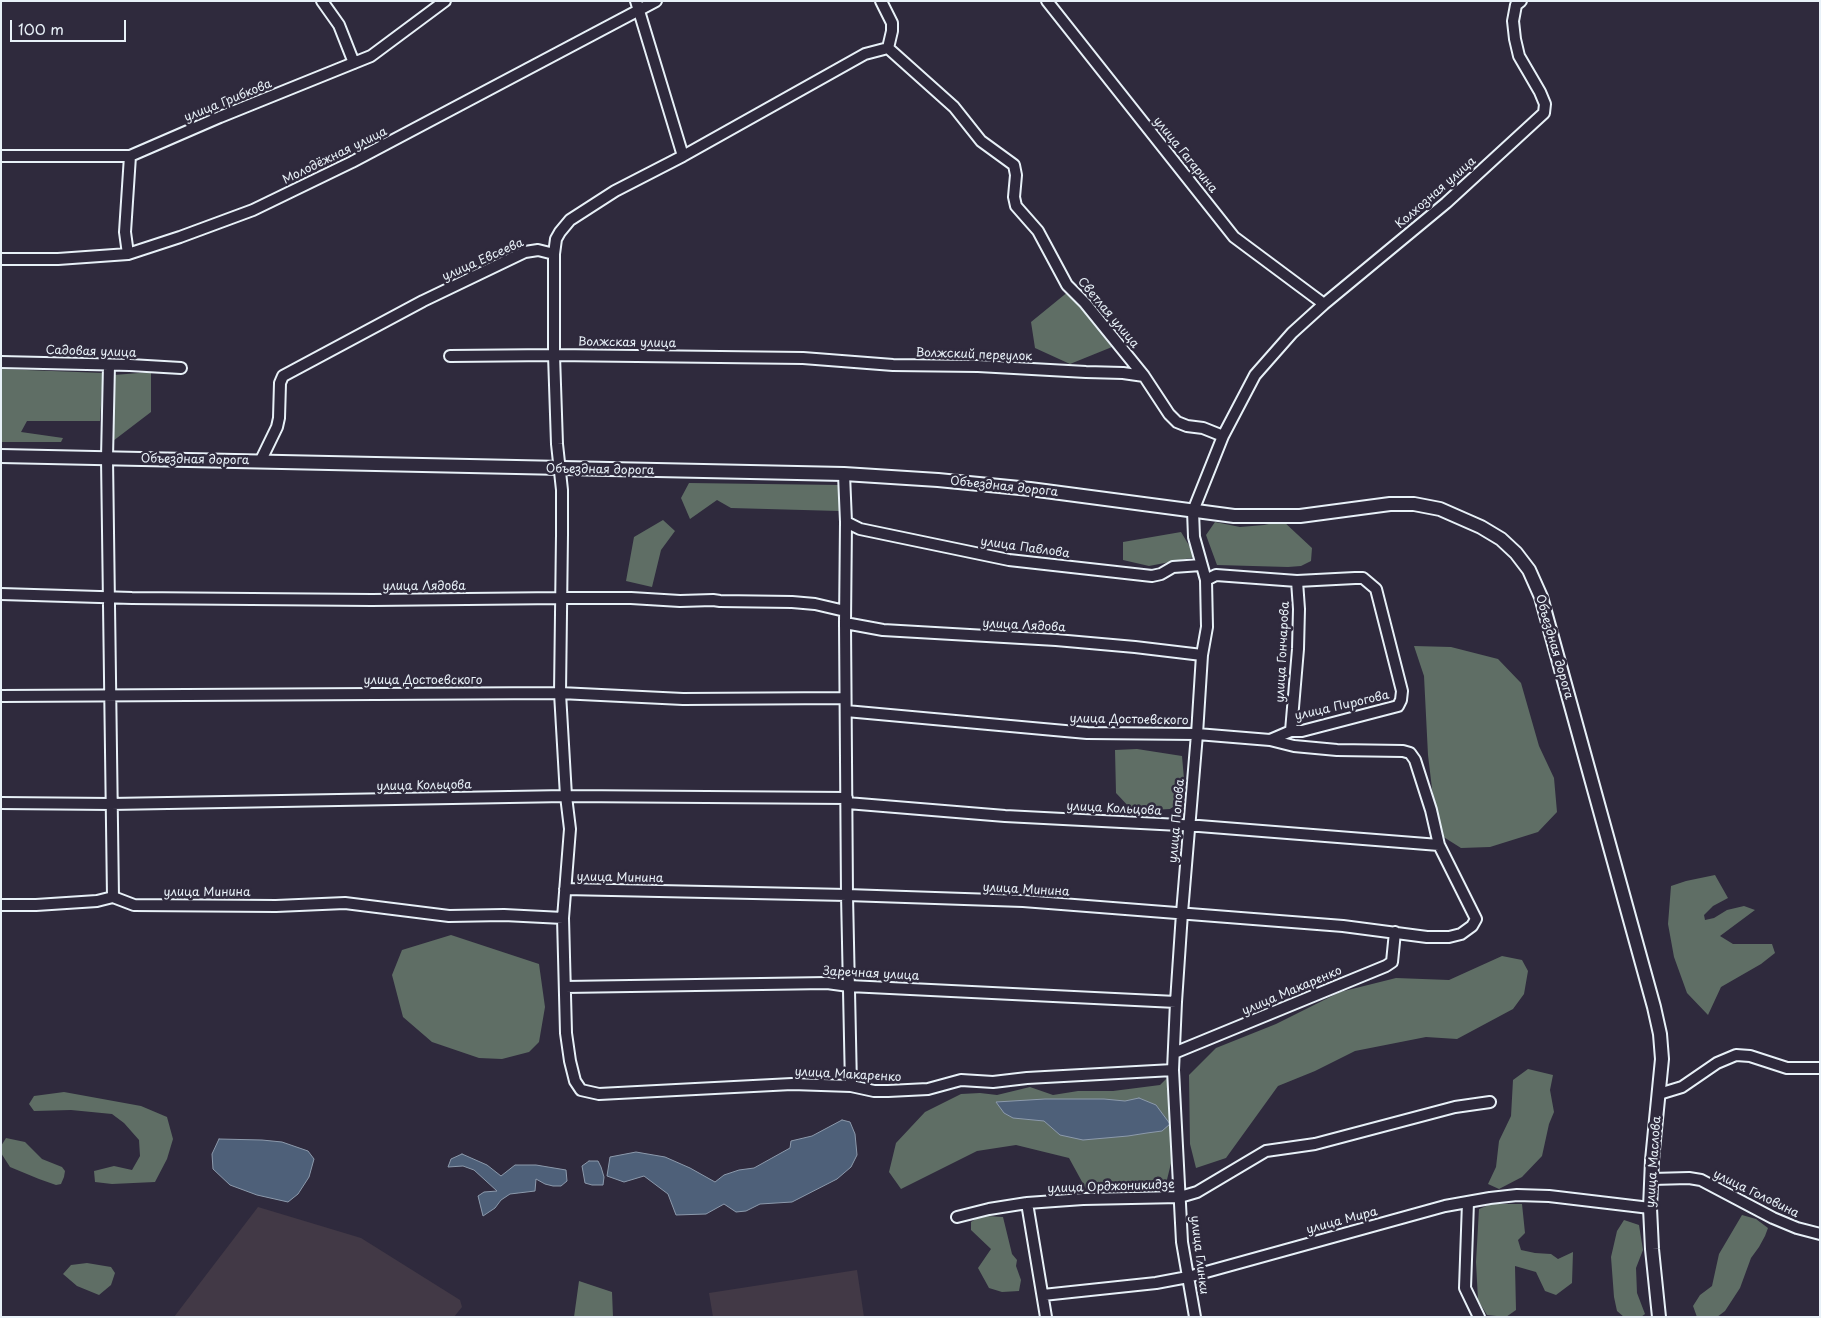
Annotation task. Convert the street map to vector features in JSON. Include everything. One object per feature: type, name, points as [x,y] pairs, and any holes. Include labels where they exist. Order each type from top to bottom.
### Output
[{"type":"main road","name":"Объездная дорога","points":[[1,456],[844,474],[1021,488],[1234,516],[1300,516],[1390,504],[1414,504],[1440,509],[1481,526],[1501,539],[1516,553],[1529,570],[1541,597],[1654,1007]]},
{"type":"main road","name":"улица Маслова","points":[[1654,1007],[1660,1034],[1662,1059],[1650,1208],[1659,1317]]},
{"type":"street","points":[[322,1],[339,25],[354,63]]},
{"type":"street","name":"улица Грибкова","points":[[1,156],[130,156],[220,117],[354,63],[378,51],[445,1]]},
{"type":"street","name":"Молодёжная улица","points":[[1,260],[58,259],[128,254],[253,210],[352,162],[638,6],[656,1]]},
{"type":"street","points":[[565,987],[563,918],[570,829],[566,796],[560,693],[562,490],[554,355],[554,254],[556,239],[570,220],[615,191],[682,156],[865,54],[888,48],[892,23],[881,1]]},
{"type":"street","name":"улица Гагарина","points":[[1047,1],[1234,237],[1324,304]]},
{"type":"street","name":"Колхозная улица","points":[[1193,511],[1223,436],[1256,375],[1292,333],[1324,304],[1446,203],[1544,113],[1545,104],[1540,92],[1519,56],[1513,21],[1517,3]]},
{"type":"street","points":[[638,6],[682,156]]},
{"type":"street","name":"Светлая улица","points":[[888,48],[954,107],[981,141],[1014,165],[1016,175],[1014,197],[1016,206],[1038,231],[1067,284],[1085,303],[1144,376],[1158,399],[1177,422],[1187,426],[1203,428],[1223,436]]},
{"type":"street","points":[[128,254],[125,232],[130,156]]},
{"type":"street","name":"улица Евсеева","points":[[260,462],[277,427],[280,383],[283,376],[423,301],[524,252],[538,250],[554,254]]},
{"type":"street","name":"Волжская улица","points":[[450,356],[554,355],[803,358]]},
{"type":"street","name":"Волжский переулок","points":[[803,358],[892,364],[1122,372],[1144,376]]},
{"type":"street","name":"Садовая улица","points":[[1,362],[181,368]]},
{"type":"street","points":[[109,365],[107,458],[112,897]]},
{"type":"street","points":[[844,474],[846,522],[847,895],[851,1086]]},
{"type":"street","name":"улица Попова","points":[[1177,1135],[1173,1070],[1176,1002],[1202,655],[1207,627],[1206,580],[1194,536],[1193,511]]},
{"type":"street","name":"улица Павлова","points":[[846,522],[860,530],[1010,560],[1152,576],[1161,574],[1173,567],[1201,565]]},
{"type":"street","points":[[1206,580],[1216,575],[1297,581]]},
{"type":"street","name":"улица Пирогова","points":[[1290,731],[1302,731],[1398,706],[1402,700],[1402,690],[1376,589],[1363,578],[1297,581]]},
{"type":"street","name":"улица Гончарова","points":[[1290,731],[1298,649],[1299,609],[1297,581]]},
{"type":"street","name":"улица Лядова","points":[[1,594],[363,600],[561,598],[792,602],[845,610]]},
{"type":"street","name":"улица Лядова","points":[[845,623],[883,630],[1134,646],[1202,655]]},
{"type":"street","name":"улица Достоевского","points":[[1,696],[560,693],[683,699],[846,698]]},
{"type":"street","name":"улица Достоевского","points":[[846,711],[1087,733],[1197,734],[1270,740],[1294,746],[1337,750],[1402,751],[1410,753],[1415,760],[1431,810],[1439,845]]},
{"type":"street","points":[[1270,740],[1290,731]]},
{"type":"street","name":"улица Кольцова","points":[[1,803],[111,804],[566,796],[847,801],[1005,816],[1189,825],[1439,845]]},
{"type":"street","name":"улица Минина","points":[[565,889],[1023,901],[1182,913],[1395,932],[1428,937],[1449,937],[1461,934],[1472,926],[1476,919],[1439,845]]},
{"type":"street","name":"улица Минина","points":[[1,905],[97,901],[112,897],[134,905],[276,906],[344,903],[449,916],[504,915],[563,918]]},
{"type":"street","name":"улица Макаренко","points":[[1174,1053],[1386,966],[1392,962],[1395,932]]},
{"type":"street","name":"Заречная улица","points":[[565,987],[827,983],[849,986],[1176,1002]]},
{"type":"street","name":"улица Макаренко","points":[[565,987],[566,1033],[575,1081],[581,1090],[599,1094],[792,1084],[851,1086],[874,1091],[888,1091],[928,1089],[961,1080],[993,1082],[1027,1078],[1173,1070]]},
{"type":"street","points":[[1659,1094],[1682,1087],[1717,1063],[1736,1055],[1750,1056],[1787,1068],[1820,1068]]},
{"type":"street","name":"улица Орджоникидзе","points":[[958,1217],[1027,1203],[1083,1199],[1180,1197],[1197,1192],[1266,1151],[1315,1144],[1455,1107],[1490,1102]]},
{"type":"street","name":"улица Глинки","points":[[1177,1135],[1182,1242],[1194,1317]]},
{"type":"street","name":"улица Головина","points":[[1652,1179],[1689,1178],[1701,1180],[1773,1218],[1820,1234]]},
{"type":"street","name":"улица Мира","points":[[1043,1295],[1188,1278],[1436,1208],[1516,1195],[1549,1196],[1650,1208]]},
{"type":"street","points":[[1468,1202],[1465,1288],[1479,1317]]},
{"type":"street","points":[[1027,1203],[1046,1317]]},
{"type":"shaded area","points":[[258,1207],[361,1238],[460,1300],[462,1307],[454,1317],[174,1317]]},
{"type":"shaded area","points":[[857,1270],[864,1317],[713,1317],[709,1293]]},
{"type":"green space","points":[[1069,291],[1112,347],[1070,364],[1035,348],[1031,322]]},
{"type":"green space","points":[[1,369],[103,373],[100,421],[27,421],[21,432],[63,438],[61,442],[1,442]]},
{"type":"green space","points":[[151,372],[151,412],[113,441],[114,375]]},
{"type":"green space","points":[[689,483],[839,485],[839,511],[731,508],[717,500],[690,519],[681,498]]},
{"type":"green space","points":[[663,520],[675,531],[661,550],[652,587],[626,581],[634,537]]},
{"type":"green space","points":[[1283,521],[1312,548],[1311,561],[1301,566],[1288,567],[1217,565],[1206,535],[1215,522],[1240,527]]},
{"type":"green space","points":[[1181,532],[1196,557],[1149,566],[1123,560],[1123,542]]},
{"type":"green space","points":[[1414,646],[1451,647],[1498,659],[1521,683],[1539,746],[1554,778],[1557,812],[1538,832],[1490,847],[1461,848],[1442,836],[1433,797],[1428,755],[1424,676]]},
{"type":"green space","points":[[1137,749],[1182,756],[1183,800],[1170,809],[1131,809],[1116,793],[1115,750]]},
{"type":"green space","points":[[1715,875],[1728,898],[1713,906],[1704,915],[1705,920],[1714,918],[1727,910],[1744,906],[1755,910],[1720,936],[1733,944],[1772,944],[1775,953],[1761,964],[1721,987],[1708,1015],[1687,993],[1674,957],[1668,924],[1671,886]]},
{"type":"green space","points":[[451,935],[539,964],[545,1007],[539,1042],[529,1052],[502,1059],[479,1058],[432,1042],[403,1017],[392,975],[402,950]]},
{"type":"green space","points":[[1502,956],[1522,960],[1528,971],[1524,994],[1513,1009],[1457,1039],[1426,1037],[1355,1051],[1315,1071],[1278,1086],[1226,1158],[1196,1168],[1190,1144],[1189,1075],[1216,1048],[1276,1024],[1340,992],[1396,978],[1449,980]]},
{"type":"green space","points":[[1528,1069],[1553,1075],[1550,1090],[1554,1112],[1549,1124],[1542,1156],[1522,1177],[1499,1189],[1488,1184],[1496,1167],[1499,1141],[1511,1116],[1513,1080]]},
{"type":"green space","points":[[1173,1072],[1170,1124],[1173,1155],[1164,1192],[1086,1189],[1069,1158],[1016,1145],[977,1151],[901,1189],[889,1172],[896,1143],[925,1112],[961,1094],[980,1093],[997,1095],[1030,1087],[1053,1095],[1078,1091],[1113,1091],[1160,1085]]},
{"type":"green space","points":[[64,1092],[141,1106],[167,1117],[173,1139],[167,1159],[155,1182],[112,1184],[95,1182],[94,1171],[114,1166],[132,1170],[140,1156],[139,1140],[124,1123],[112,1114],[71,1110],[34,1111],[29,1104],[34,1096]]},
{"type":"green space","points":[[6,1138],[25,1142],[42,1159],[62,1167],[65,1171],[61,1184],[56,1185],[10,1167],[1,1153],[1,1146]]},
{"type":"green space","points":[[1491,1204],[1522,1204],[1525,1233],[1518,1240],[1521,1250],[1551,1254],[1558,1259],[1573,1252],[1572,1283],[1556,1295],[1545,1291],[1536,1272],[1515,1266],[1516,1310],[1506,1317],[1487,1315],[1478,1300],[1476,1262],[1479,1209]]},
{"type":"green space","points":[[1742,1215],[1756,1219],[1768,1228],[1765,1236],[1751,1258],[1740,1288],[1725,1311],[1717,1317],[1697,1317],[1693,1306],[1700,1295],[1712,1286],[1719,1254]]},
{"type":"green space","points":[[987,1216],[1003,1217],[1012,1254],[1017,1260],[1016,1266],[1021,1280],[1019,1291],[1002,1292],[989,1288],[978,1268],[991,1249],[971,1230],[971,1222],[977,1218]]},
{"type":"green space","points":[[1624,1220],[1639,1225],[1643,1250],[1636,1268],[1637,1293],[1645,1314],[1641,1317],[1624,1317],[1617,1311],[1614,1297],[1611,1257],[1617,1231]]},
{"type":"green space","points":[[87,1263],[111,1267],[115,1273],[111,1285],[99,1295],[77,1286],[63,1274],[71,1265]]},
{"type":"green space","points":[[579,1281],[612,1292],[613,1317],[574,1317]]},
{"type":"water","points":[[1139,1098],[1156,1105],[1170,1124],[1162,1131],[1083,1140],[1060,1135],[1044,1121],[1013,1118],[1004,1113],[996,1102],[1045,1099],[1125,1101]]},
{"type":"water","points":[[842,1120],[850,1122],[855,1134],[857,1155],[851,1167],[837,1179],[792,1202],[760,1204],[746,1211],[736,1212],[724,1204],[706,1214],[676,1215],[668,1194],[644,1176],[624,1182],[607,1176],[610,1157],[636,1152],[665,1157],[715,1182],[724,1175],[754,1168],[790,1148],[791,1141],[812,1136]]},
{"type":"water","points":[[219,1139],[282,1142],[308,1151],[314,1159],[309,1177],[298,1194],[288,1202],[257,1195],[230,1185],[213,1169],[212,1154]]},
{"type":"water","points":[[462,1154],[487,1165],[501,1176],[515,1165],[536,1165],[566,1170],[567,1181],[561,1186],[553,1186],[536,1179],[535,1191],[510,1194],[483,1216],[478,1196],[484,1192],[497,1191],[474,1170],[463,1166],[448,1167],[451,1159]]},
{"type":"water","points":[[589,1161],[598,1161],[604,1177],[603,1185],[585,1183],[582,1166]]}]
